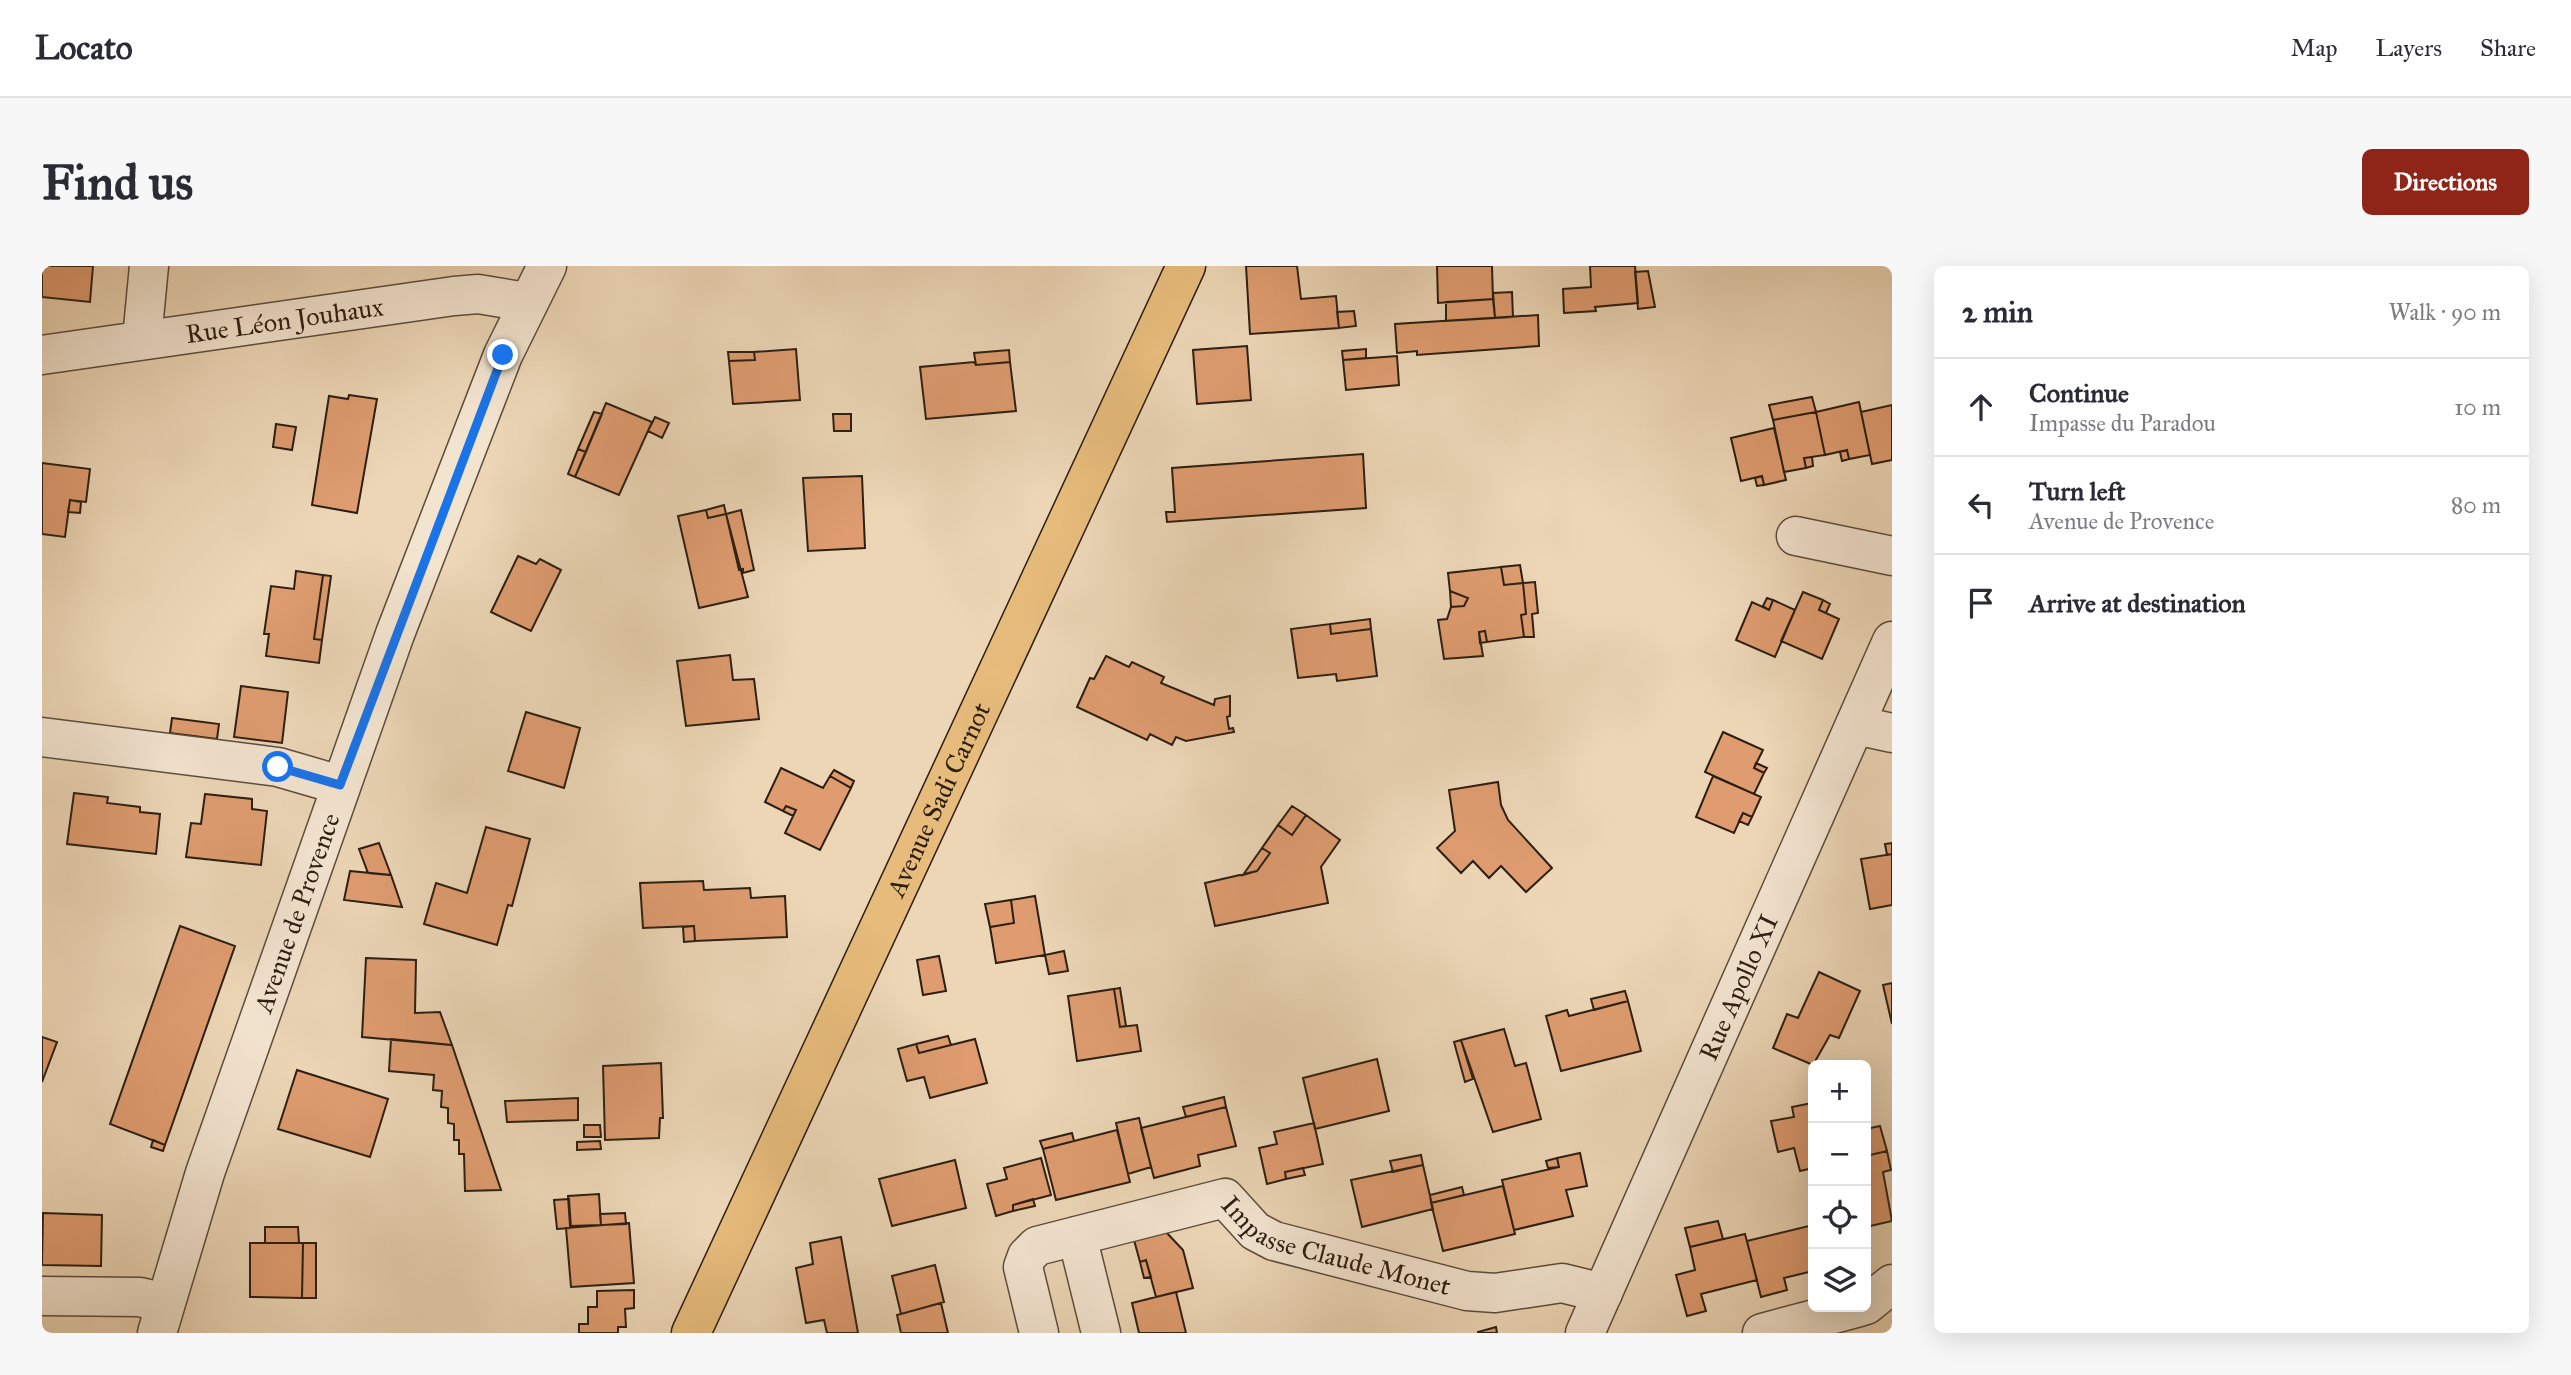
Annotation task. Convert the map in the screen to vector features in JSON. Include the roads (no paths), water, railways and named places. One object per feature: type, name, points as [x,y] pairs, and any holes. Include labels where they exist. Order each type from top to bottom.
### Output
[{"type":"main road","name":"Avenue Sadi Carnot","points":[[691,1333],[1186,266]]},
{"type":"street","points":[[142,339],[149,266]]},
{"type":"street","name":"Avenue de Provence","points":[[161,1318],[205,1173],[395,634],[503,355],[547,266]]},
{"type":"street","name":"Rue Léon Jouhaux","points":[[42,355],[454,296],[478,294],[527,302]]},
{"type":"street","points":[[1796,536],[1892,555]]},
{"type":"street","name":"Rue Apollo XI","points":[[1585,1333],[1892,641]]},
{"type":"street","points":[[1855,725],[1892,733]]},
{"type":"street","points":[[42,737],[278,767],[340,785]]},
{"type":"street","name":"Impasse Claude Monet","points":[[1039,1333],[1023,1267],[1027,1256],[1037,1246],[1225,1198],[1255,1231],[1274,1241],[1444,1286],[1495,1293],[1562,1283],[1603,1293]]},
{"type":"street","points":[[1077,1236],[1101,1333]]},
{"type":"street","points":[[1871,1301],[1892,1284]]},
{"type":"street","points":[[42,1296],[140,1297],[161,1318]]},
{"type":"street","points":[[1762,1333],[1841,1312]]}]
